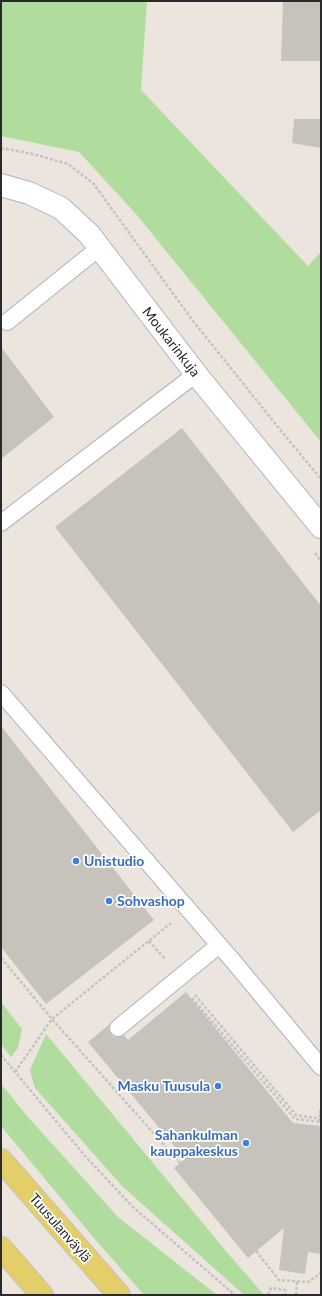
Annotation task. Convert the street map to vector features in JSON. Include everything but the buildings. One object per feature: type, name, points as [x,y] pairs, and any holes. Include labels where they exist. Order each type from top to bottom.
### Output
[{"type":"main road","name":"Tuusulanväylä","points":[[1,1160],[119,1295]]},
{"type":"main road","points":[[1,1248],[42,1295]]},
{"type":"street","name":"Moukarinkuja","points":[[1,185],[29,193],[60,208],[89,234],[196,374],[321,527]]},
{"type":"lane","points":[[7,322],[99,248]]},
{"type":"lane","points":[[1,524],[196,374]]},
{"type":"lane","points":[[1,693],[219,945],[321,1067]]},
{"type":"lane","points":[[118,1028],[219,945]]},
{"type":"path","points":[[15,1072],[52,1019],[188,909]]},
{"type":"path","points":[[1,958],[52,1019],[180,1163]]},
{"type":"path","points":[[321,1108],[320,1113],[320,1122],[295,1119],[190,996],[194,993],[296,1115],[321,1119]]},
{"type":"path","points":[[1,1055],[85,1156],[134,1208],[235,1295]]},
{"type":"path","points":[[256,1252],[279,1280],[308,1282],[321,1273]]},
{"type":"path","points":[[296,1295],[297,1282]]},
{"type":"path","points":[[268,1295],[271,1288],[285,1290],[285,1295]]},
{"type":"green space","points":[[1,1],[147,1],[141,90],[308,266],[321,252],[321,442],[136,214],[79,152],[1,136]]},
{"type":"green space","points":[[1,1002],[22,1029],[18,1048],[11,1057],[1,1044]]},
{"type":"green space","points":[[46,1034],[264,1295],[244,1295],[122,1186],[35,1088],[30,1070]]},
{"type":"green space","points":[[1,1084],[28,1117],[118,1217],[217,1295],[144,1295],[99,1244],[1,1126]]},
{"type":"place","name":"Unistudio","points":[[76,861]]},
{"type":"place","name":"Sohvashop","points":[[109,901]]},
{"type":"place","name":"Masku Tuusula","points":[[218,1086]]},
{"type":"place","name":"Sahankulman kauppakeskus","points":[[246,1143]]}]
